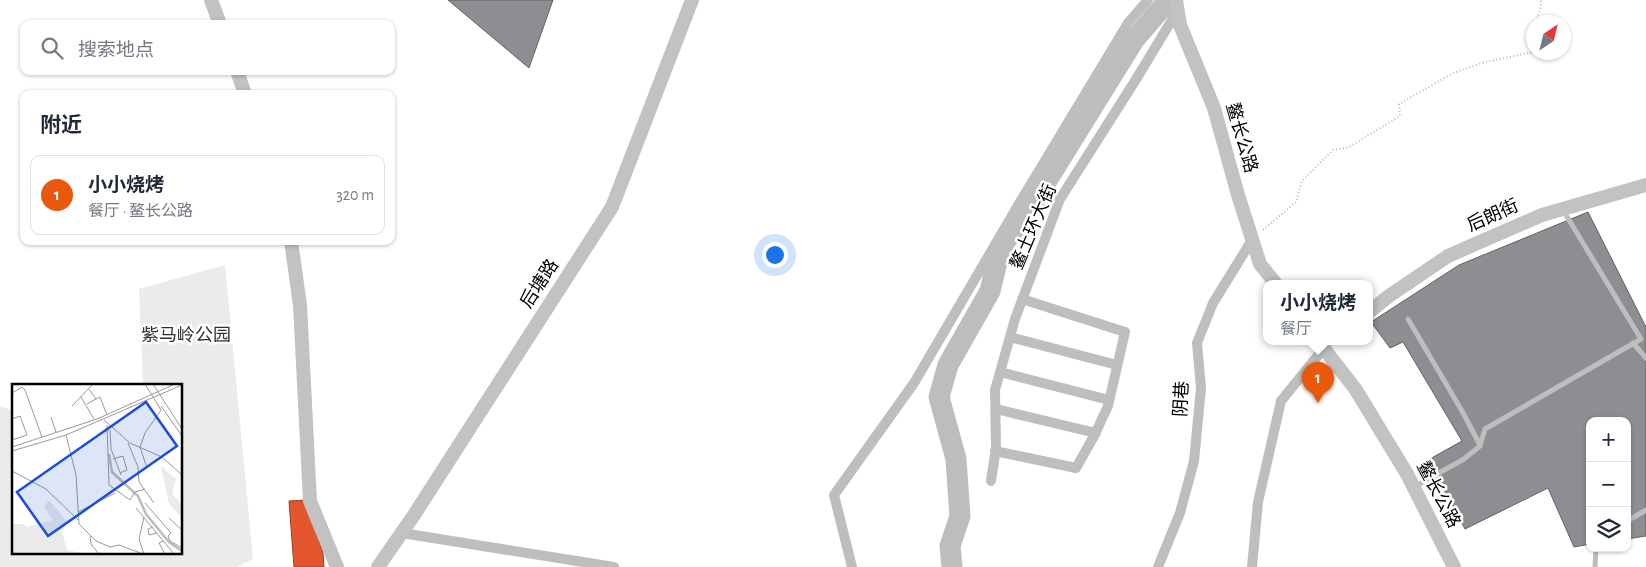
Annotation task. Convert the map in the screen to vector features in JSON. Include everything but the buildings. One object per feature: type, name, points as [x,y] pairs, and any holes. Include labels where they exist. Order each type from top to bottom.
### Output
[{"type":"street","points":[[211,0],[218,20]]},
{"type":"street","name":"后塘路","points":[[378,567],[402,533],[612,208],[692,0]]},
{"type":"street","points":[[852,567],[834,495],[914,383],[1128,23],[1148,0]]},
{"type":"street","name":"鳌长公路","points":[[1177,5],[1180,25],[1214,108],[1238,195],[1260,264],[1273,280]]},
{"type":"street","name":"鳌土环大街","points":[[991,481],[996,451],[995,390],[1022,299],[1060,199],[1135,81],[1177,5]]},
{"type":"street","points":[[238,75],[244,90]]},
{"type":"street","name":"后朗街","points":[[1373,309],[1448,256],[1542,215],[1646,185]]},
{"type":"street","name":"阴巷","points":[[1158,567],[1180,514],[1194,461],[1202,388],[1197,343],[1213,303],[1252,240]]},
{"type":"street","points":[[293,245],[300,304],[310,501],[337,567]]},
{"type":"street","points":[[996,451],[1076,468],[1096,433],[1109,400],[1125,332],[1022,299]]},
{"type":"street","points":[[1010,337],[1117,365]]},
{"type":"street","points":[[1252,567],[1258,502],[1281,402],[1324,345]]},
{"type":"street","name":"鳌长公路","points":[[1326,345],[1356,390],[1413,487],[1454,567]]},
{"type":"street","points":[[1000,372],[1109,400]]},
{"type":"street","points":[[996,409],[1096,433]]},
{"type":"street","points":[[402,533],[614,567]]},
{"type":"lane","points":[[1413,487],[1464,459],[1480,446],[1485,429],[1641,339],[1563,209]]},
{"type":"lane","points":[[1408,319],[1462,411],[1480,446]]},
{"type":"lane","points":[[1633,343],[1646,358]]},
{"type":"lane","points":[[1631,519],[1646,510]]},
{"type":"lane","points":[[1595,567],[1596,552]]},
{"type":"path","points":[[1538,15],[1541,0]]},
{"type":"path","points":[[1252,240],[1296,202],[1302,181],[1333,150],[1349,147],[1400,116],[1399,104],[1453,73],[1485,62],[1526,54]]},
{"type":"green space","name":"紫马岭公园","points":[[225,265],[253,559],[237,567],[0,567],[0,406],[12,410],[12,554],[182,554],[182,384],[143,384],[139,289]]},
{"type":"waterway","points":[[952,567],[950,546],[960,516],[956,459],[939,397],[948,365],[990,291],[1004,243],[1030,208],[1134,40],[1166,3]]},
{"type":"place","name":"小小烧烤","points":[[1318,403]]}]
